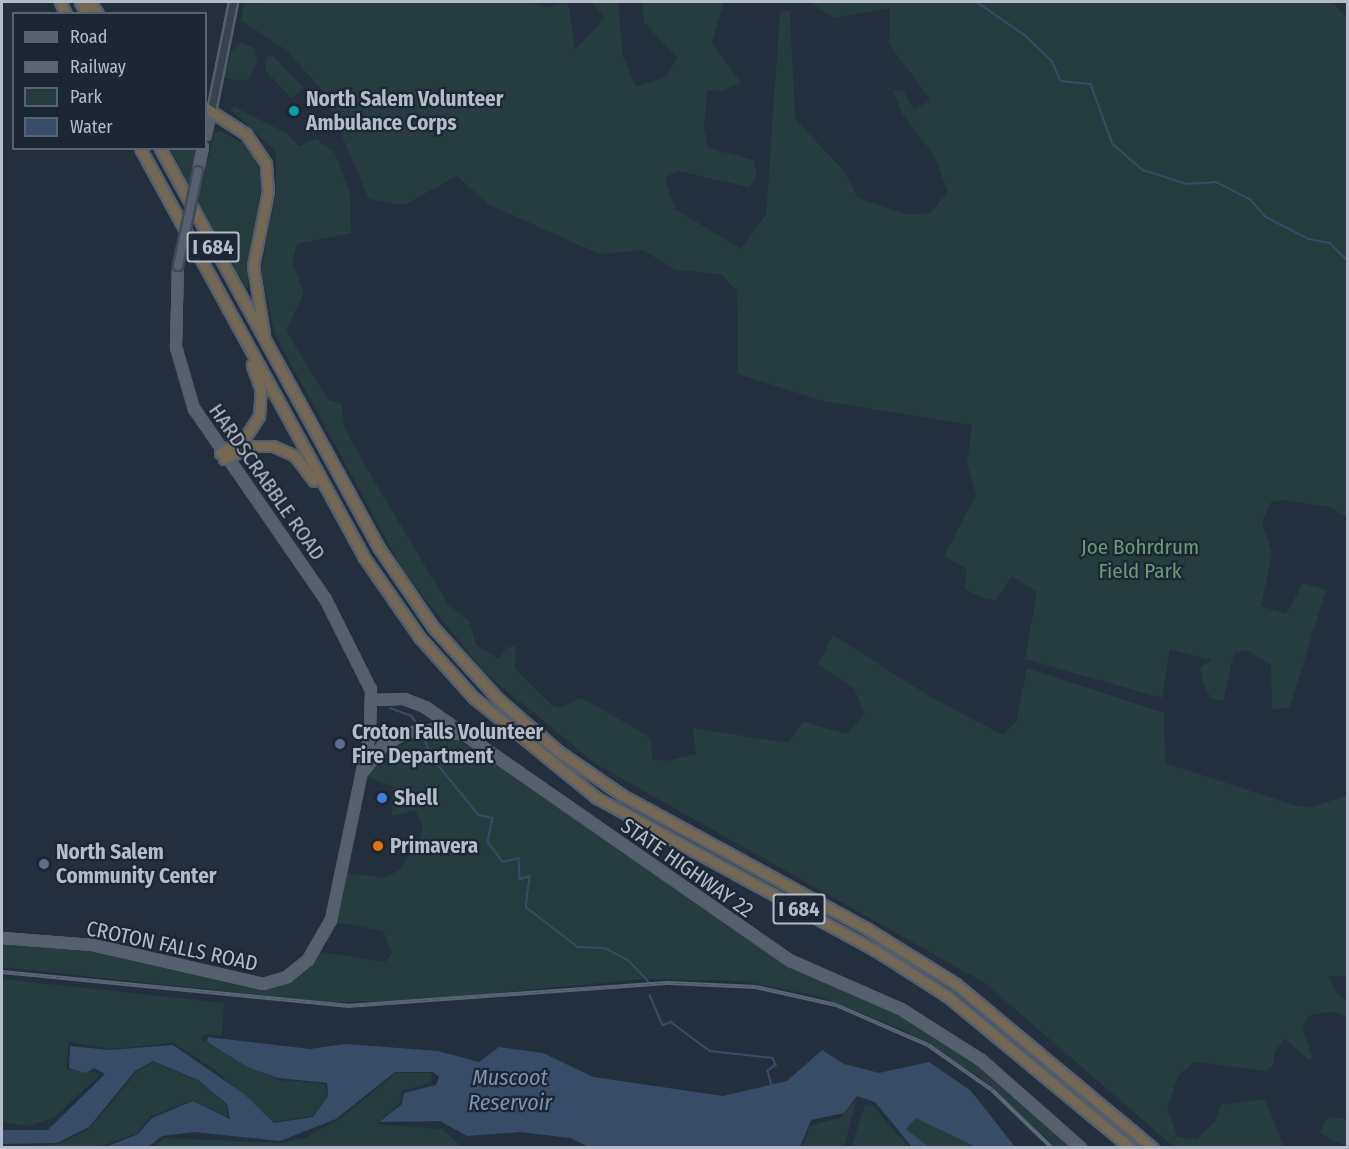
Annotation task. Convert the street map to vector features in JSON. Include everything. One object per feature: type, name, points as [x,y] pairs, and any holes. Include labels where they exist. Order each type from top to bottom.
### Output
[{"type":"highway","points":[[208,110],[246,135],[266,164],[268,191],[253,266],[267,345]]},
{"type":"highway","name":"I 684","points":[[141,150],[336,508],[420,639],[532,750],[614,808],[926,981],[1009,1043],[1131,1148]]},
{"type":"highway","name":"I 684","points":[[161,150],[395,573],[445,641],[513,713],[622,795],[949,979],[1026,1037],[1153,1148]]},
{"type":"highway","points":[[222,456],[246,436],[259,416],[261,390],[250,351]]},
{"type":"highway","points":[[222,456],[259,445],[288,451],[336,508]]},
{"type":"main road","name":"HARDSCRABBLE ROAD","points":[[203,150],[178,266],[174,321],[178,360],[194,409],[222,456],[326,600],[365,671],[373,699]]},
{"type":"main road","points":[[373,699],[418,703],[484,749]]},
{"type":"main road","name":"CROTON FALLS ROAD","points":[[2,938],[100,946],[246,983],[279,980],[308,960],[328,930],[373,699]]},
{"type":"main road","points":[[358,784],[375,753],[412,731],[444,730],[484,749]]},
{"type":"main road","name":"STATE HIGHWAY 22","points":[[484,749],[791,961],[901,1010],[981,1060],[1081,1148]]},
{"type":"street","points":[[208,110],[233,2]]},
{"type":"green space","name":"Joe Bohrdrum Field Park","points":[[530,2],[546,7],[568,2],[575,50],[605,18],[591,2],[618,2],[623,56],[636,87],[666,77],[677,58],[644,22],[642,2],[724,2],[712,43],[741,83],[721,91],[707,90],[704,128],[708,148],[753,160],[757,177],[749,187],[677,171],[665,178],[675,209],[741,249],[766,215],[780,11],[790,11],[795,119],[845,172],[858,198],[908,215],[930,213],[948,192],[934,155],[901,112],[893,91],[903,90],[914,111],[930,99],[889,44],[890,8],[834,18],[810,2],[1333,2],[1348,20],[1347,518],[1330,507],[1282,500],[1271,502],[1262,522],[1272,554],[1261,606],[1286,614],[1303,583],[1326,590],[1290,707],[1272,710],[1271,665],[1247,650],[1234,653],[1223,701],[1211,698],[1204,686],[1200,668],[1211,660],[1170,649],[1162,698],[1025,659],[1037,592],[1012,576],[995,600],[985,599],[965,589],[967,569],[944,556],[976,495],[967,462],[972,425],[823,401],[738,374],[737,291],[721,274],[675,270],[643,250],[599,254],[488,204],[457,176],[404,205],[369,199],[323,91],[286,50],[241,20],[244,4]]},
{"type":"green space","points":[[241,42],[255,49],[257,63],[248,79],[237,81],[224,77],[231,52]]},
{"type":"green space","points":[[272,55],[304,88],[291,98],[266,71],[265,58]]},
{"type":"green space","points":[[234,107],[286,133],[299,146],[316,139],[335,153],[350,194],[351,233],[297,244],[292,262],[304,293],[286,331],[328,400],[341,404],[345,429],[364,464],[449,606],[469,621],[476,645],[499,659],[506,648],[515,646],[515,669],[553,706],[561,708],[581,698],[644,734],[651,741],[652,759],[666,761],[696,754],[693,728],[788,743],[803,722],[847,734],[865,714],[854,688],[818,664],[833,635],[932,698],[1003,735],[1016,722],[1027,668],[1164,713],[1165,763],[1296,806],[1313,807],[1347,795],[1347,976],[1328,976],[1336,993],[1347,1001],[1347,1016],[1332,1011],[1308,1016],[1303,1029],[1312,1057],[1309,1060],[1285,1039],[1274,1052],[1273,1066],[1265,1071],[1194,1062],[1178,1076],[1167,1110],[1178,1137],[1197,1139],[1215,1122],[1221,1105],[1265,1099],[1284,1147],[1174,1147],[985,983],[596,764],[485,673],[405,574],[275,334],[261,271],[276,193],[276,152],[231,110]]},
{"type":"green space","points":[[220,131],[249,146],[262,177],[247,289],[198,202],[214,134]]},
{"type":"green space","points":[[171,150],[197,150],[190,186]]},
{"type":"green space","points":[[425,734],[455,739],[479,753],[788,966],[909,1020],[974,1060],[1074,1147],[1056,1147],[977,1075],[904,1030],[818,996],[743,981],[644,979],[410,1001],[326,1002],[2,967],[2,942],[77,947],[250,988],[290,979],[321,952],[385,962],[392,953],[383,931],[334,922],[346,873],[385,878],[399,870],[419,841],[423,827],[415,810],[392,816],[393,786],[369,778],[369,772],[377,756]]},
{"type":"green space","points":[[2,979],[224,1003],[222,1036],[204,1034],[201,1040],[278,1080],[325,1084],[327,1096],[313,1116],[274,1122],[211,1067],[173,1043],[110,1049],[69,1042],[66,1069],[100,1073],[98,1077],[53,1118],[28,1126],[3,1122]]},
{"type":"green space","points":[[153,1062],[198,1081],[225,1103],[228,1117],[193,1100],[151,1116],[137,1133],[99,1147],[2,1147],[58,1144],[89,1129],[136,1073]]},
{"type":"green space","points":[[396,1073],[432,1073],[431,1082],[402,1091],[400,1103],[376,1124],[442,1129],[462,1147],[154,1147],[165,1138],[281,1143],[305,1138],[341,1118]]},
{"type":"green space","points":[[857,1099],[844,1147],[802,1147],[810,1126],[840,1118]]},
{"type":"green space","points":[[865,1104],[872,1105],[909,1147],[852,1147]]},
{"type":"green space","points":[[1328,1117],[1347,1119],[1347,1147],[1320,1133]]},
{"type":"green space","points":[[916,1118],[945,1129],[976,1147],[929,1147],[906,1129]]},
{"type":"water","name":"Muscoot Reservoir","points":[[208,1037],[310,1049],[345,1044],[438,1051],[479,1062],[499,1047],[543,1053],[593,1077],[723,1096],[787,1081],[822,1050],[844,1064],[879,1073],[929,1062],[971,1091],[1015,1147],[976,1147],[916,1118],[906,1129],[929,1147],[912,1147],[875,1102],[857,1096],[844,1113],[811,1120],[800,1147],[589,1147],[570,1138],[520,1132],[467,1136],[440,1121],[379,1122],[402,1104],[404,1093],[436,1085],[439,1077],[433,1072],[395,1072],[336,1119],[280,1141],[194,1132],[162,1136],[148,1147],[106,1147],[138,1134],[152,1118],[193,1101],[230,1119],[227,1104],[198,1080],[153,1061],[135,1071],[89,1127],[57,1143],[2,1144],[2,1130],[48,1130],[105,1074],[94,1068],[86,1073],[69,1068],[70,1046],[109,1050],[173,1045],[244,1094],[274,1123],[313,1117],[328,1096],[327,1083],[278,1078],[248,1067],[207,1042]]},
{"type":"waterway","points":[[977,2],[1026,36],[1052,61],[1061,81],[1091,84],[1113,144],[1143,170],[1187,184],[1216,182],[1251,200],[1266,217],[1309,239],[1330,243],[1348,261]]},
{"type":"waterway","points":[[390,708],[412,716],[419,727]]},
{"type":"waterway","points":[[423,733],[431,756],[479,815],[493,818],[488,842],[503,862],[519,858],[520,879],[530,876],[526,907],[578,947],[605,948],[628,960],[649,982]]},
{"type":"waterway","points":[[650,995],[663,1025],[671,1022],[710,1051],[773,1058],[776,1065],[768,1071],[772,1086]]},
{"type":"railway","points":[[2,972],[347,1006],[670,983],[756,987],[836,1005],[928,1045],[992,1090],[1052,1148]]},
{"type":"place","name":"North Salem Volunteer Ambulance Corps","points":[[294,111]]},
{"type":"place","name":"Croton Falls Volunteer Fire Department","points":[[340,744]]},
{"type":"place","name":"Shell","points":[[382,798]]},
{"type":"place","name":"Primavera","points":[[378,846]]},
{"type":"place","name":"North Salem Community Center","points":[[44,864]]}]
